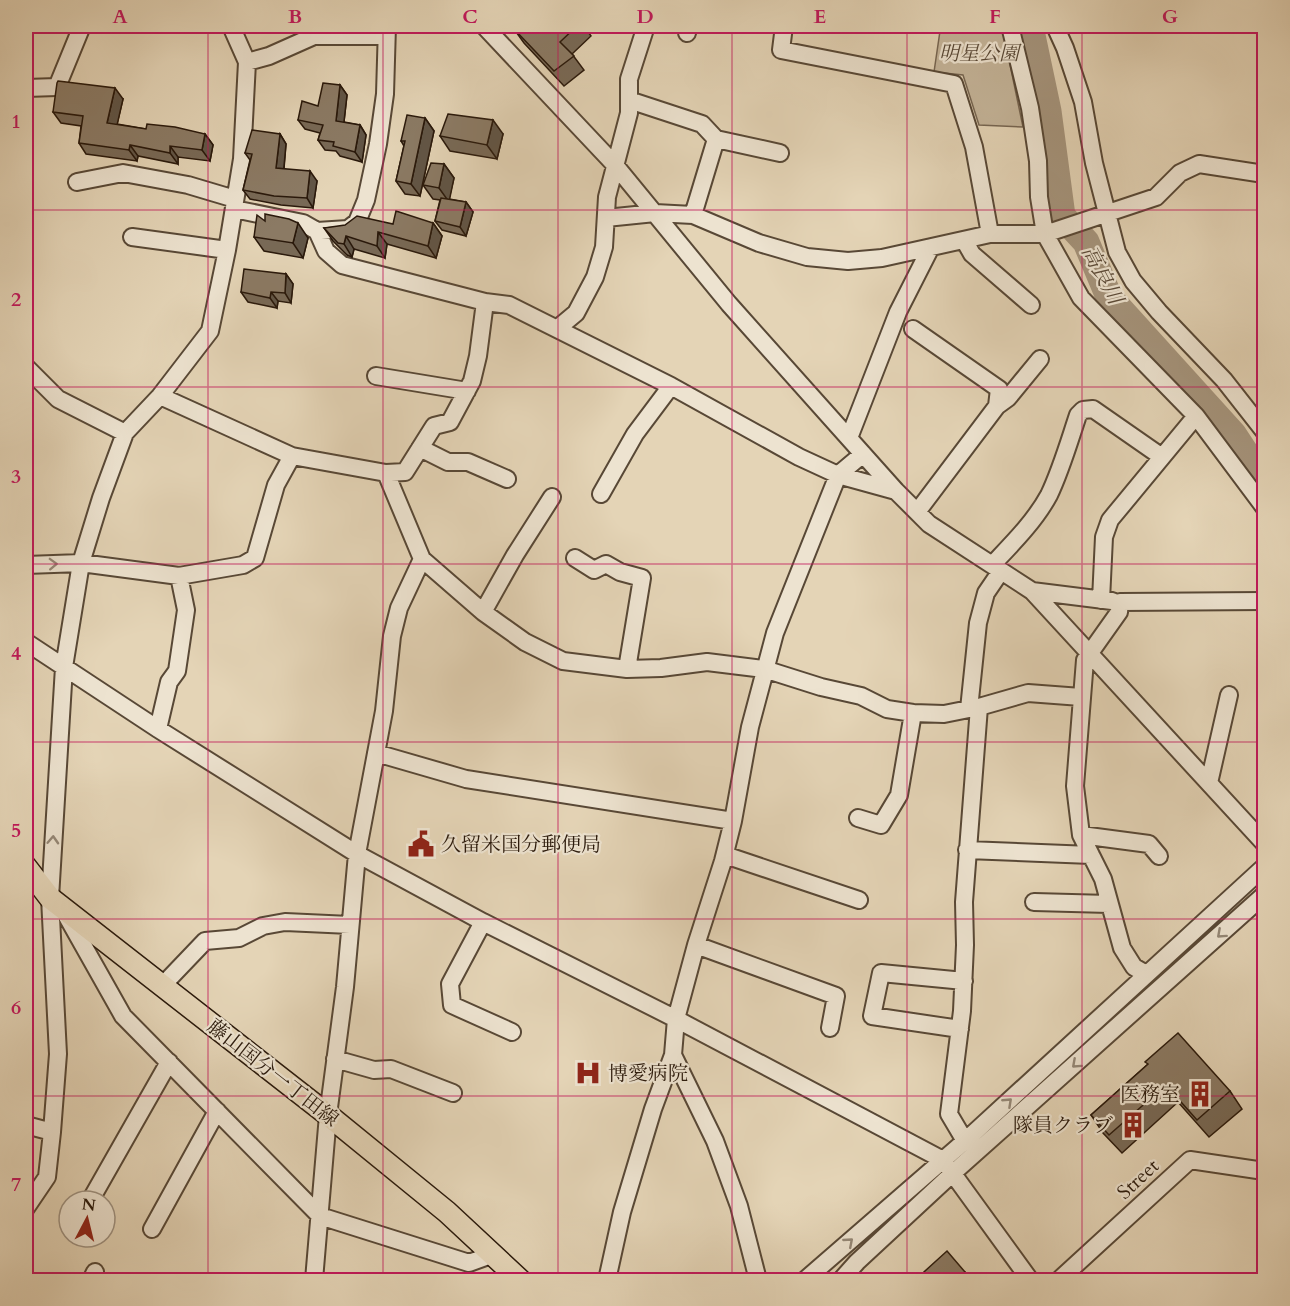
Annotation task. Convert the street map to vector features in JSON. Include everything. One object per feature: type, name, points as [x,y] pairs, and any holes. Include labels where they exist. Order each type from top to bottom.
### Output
[{"type":"main road","name":"藤山国分一丁田線","points":[[26,867],[56,903],[328,1115],[447,1212],[490,1255],[523,1280]]},
{"type":"street","points":[[26,88],[57,87],[82,26]]},
{"type":"street","points":[[26,1208],[47,1177],[52,1132],[58,1054],[56,903],[64,667],[81,563],[101,498],[125,433],[160,396],[210,331],[227,250],[242,159],[247,62],[231,26]]},
{"type":"street","points":[[484,26],[615,165],[729,304],[917,512],[929,524],[1032,591],[1264,843]]},
{"type":"street","points":[[558,328],[576,313],[595,277],[604,247],[606,197],[629,113],[629,79],[646,26]]},
{"type":"street","points":[[784,26],[781,50],[954,84],[974,147],[990,234]]},
{"type":"street","points":[[1010,26],[1030,108],[1045,234],[1081,298],[1196,416],[1264,507]]},
{"type":"street","points":[[1055,26],[1083,102],[1094,162],[1117,252],[1133,281],[1159,312],[1224,380],[1264,431]]},
{"type":"street","points":[[77,182],[123,173],[188,185],[235,204],[303,223],[317,231],[348,229],[357,222],[366,200],[378,144],[384,94],[386,31],[314,36],[268,56],[247,62]]},
{"type":"street","points":[[629,100],[702,124],[716,139],[780,153]]},
{"type":"street","points":[[693,215],[716,139]]},
{"type":"street","points":[[606,218],[655,213],[693,215],[759,243],[807,257],[848,261],[882,258],[990,234],[1045,234],[1156,197],[1180,173],[1199,164],[1264,174]]},
{"type":"street","points":[[317,231],[326,251],[342,265],[485,302],[509,305],[558,328],[799,457],[838,475],[896,490]]},
{"type":"street","points":[[132,237],[227,250]]},
{"type":"street","points":[[964,240],[972,254],[1031,304]]},
{"type":"street","points":[[849,438],[898,312],[931,247]]},
{"type":"street","points":[[160,396],[292,456],[386,473],[405,472],[434,426],[450,422],[472,381],[478,356],[485,302]]},
{"type":"street","points":[[913,329],[999,389],[997,406]]},
{"type":"street","points":[[917,512],[997,406],[1008,398],[1040,359]]},
{"type":"street","points":[[26,367],[58,399],[125,433]]},
{"type":"street","points":[[376,376],[467,391]]},
{"type":"street","points":[[601,494],[635,434],[670,387]]},
{"type":"street","points":[[965,1142],[949,1114],[964,981],[964,902],[978,622],[986,593],[997,568],[1048,497],[1063,462],[1078,415],[1083,410],[1093,409],[1162,457]]},
{"type":"street","points":[[1101,600],[1104,537],[1110,520],[1196,416]]},
{"type":"street","points":[[420,448],[448,462],[468,462],[507,479]]},
{"type":"street","points":[[607,1281],[622,1212],[653,1109],[673,1055],[676,1019],[696,945],[725,855],[750,727],[775,633],[838,475],[863,454]]},
{"type":"street","points":[[26,565],[81,563],[180,576],[243,565],[255,558],[276,484],[292,456]]},
{"type":"street","points":[[386,473],[422,559],[483,612],[525,642],[564,660],[627,669],[661,669],[707,662],[764,669],[821,687],[861,696],[887,709],[913,713],[944,714],[1028,693],[1082,697]]},
{"type":"street","points":[[483,612],[515,555],[552,497]]},
{"type":"street","points":[[575,558],[594,570],[606,564],[620,572],[642,578],[627,669]]},
{"type":"street","points":[[314,1281],[328,1115],[345,987],[357,854],[389,674],[392,636],[399,608],[422,559]]},
{"type":"street","points":[[158,729],[169,682],[177,671],[186,610],[180,576]]},
{"type":"street","points":[[1032,591],[1120,602],[1264,601]]},
{"type":"street","points":[[1120,602],[1119,612],[1085,660],[1075,786],[1081,835],[1103,879],[1122,948],[1134,967],[1146,974]]},
{"type":"street","points":[[26,642],[158,729],[357,854],[483,922],[676,1019],[948,1166],[1030,1281]]},
{"type":"street","points":[[1209,783],[1229,695]]},
{"type":"street","points":[[858,818],[881,825],[899,795],[913,713]]},
{"type":"street","points":[[376,753],[466,779],[733,821]]},
{"type":"street","points":[[1081,835],[1149,844],[1159,856]]},
{"type":"street","points":[[967,850],[1091,855]]},
{"type":"street","points":[[725,855],[859,900]]},
{"type":"street","points":[[841,1281],[948,1166],[965,1142],[1264,867]]},
{"type":"street","points":[[805,1281],[948,1166],[1264,895]]},
{"type":"street","points":[[1034,902],[1109,904]]},
{"type":"street","points":[[56,903],[123,1016],[320,1215],[469,1263],[490,1255]]},
{"type":"street","points":[[162,986],[206,941],[239,938],[263,926],[285,922],[350,925]]},
{"type":"street","points":[[483,922],[450,984],[452,1005],[512,1032]]},
{"type":"street","points":[[696,945],[836,996],[830,1028]]},
{"type":"street","points":[[960,1029],[873,1016],[881,973],[964,981]]},
{"type":"street","points":[[673,1055],[715,1141],[739,1206],[758,1281]]},
{"type":"street","points":[[336,1059],[374,1070],[391,1069],[453,1093]]},
{"type":"street","points":[[97,1189],[169,1062]]},
{"type":"street","points":[[152,1229],[217,1111]]},
{"type":"street","points":[[26,1125],[52,1132]]},
{"type":"street","name":"Street","points":[[1059,1281],[1190,1160],[1264,1171]]},
{"type":"green space","name":"明星公園","points":[[927,26],[1002,26],[1023,127],[979,125],[963,75],[934,72],[940,31]]},
{"type":"building","points":[[517,26],[577,26],[560,42],[574,56],[554,71],[514,29]]},
{"type":"building","points":[[58,81],[115,88],[107,123],[146,129],[147,124],[175,127],[205,134],[202,150],[170,146],[170,153],[130,145],[129,150],[79,143],[83,116],[53,112]]},
{"type":"building","points":[[323,83],[340,85],[336,121],[360,125],[355,152],[333,146],[334,142],[318,140],[323,125],[298,120],[302,101],[318,106]]},
{"type":"building","points":[[448,114],[493,120],[487,145],[440,136]]},
{"type":"building","points":[[407,115],[425,118],[411,184],[396,181],[405,141],[401,141]]},
{"type":"building","points":[[252,130],[280,134],[276,168],[310,171],[307,198],[274,196],[243,190],[252,154],[245,153]]},
{"type":"building","points":[[431,163],[444,164],[439,188],[423,185]]},
{"type":"building","points":[[441,198],[466,202],[460,227],[435,221]]},
{"type":"building","points":[[396,211],[433,223],[428,246],[378,232],[377,246],[346,236],[344,244],[338,243],[324,228],[345,225],[357,216],[393,224]]},
{"type":"building","points":[[265,214],[298,223],[293,243],[254,237],[257,215],[265,221]]},
{"type":"building","points":[[244,269],[286,274],[285,293],[271,292],[270,298],[241,292]]},
{"type":"building","points":[[1178,1033],[1230,1091],[1197,1120],[1166,1085],[1109,1135],[1091,1115],[1148,1064],[1145,1062]]},
{"type":"building","points":[[947,1251],[965,1272],[956,1281],[914,1281]]},
{"type":"waterway","name":"高良川","points":[[1030,26],[1048,111],[1062,216],[1086,242],[1109,297],[1233,434],[1264,481]]},
{"type":"place","name":"久留米国分郵便局","points":[[421,844]]},
{"type":"place","name":"博愛病院","points":[[588,1073]]},
{"type":"place","name":"医務室","points":[[1200,1094]]},
{"type":"place","name":"隊員クラブ","points":[[1133,1125]]}]
